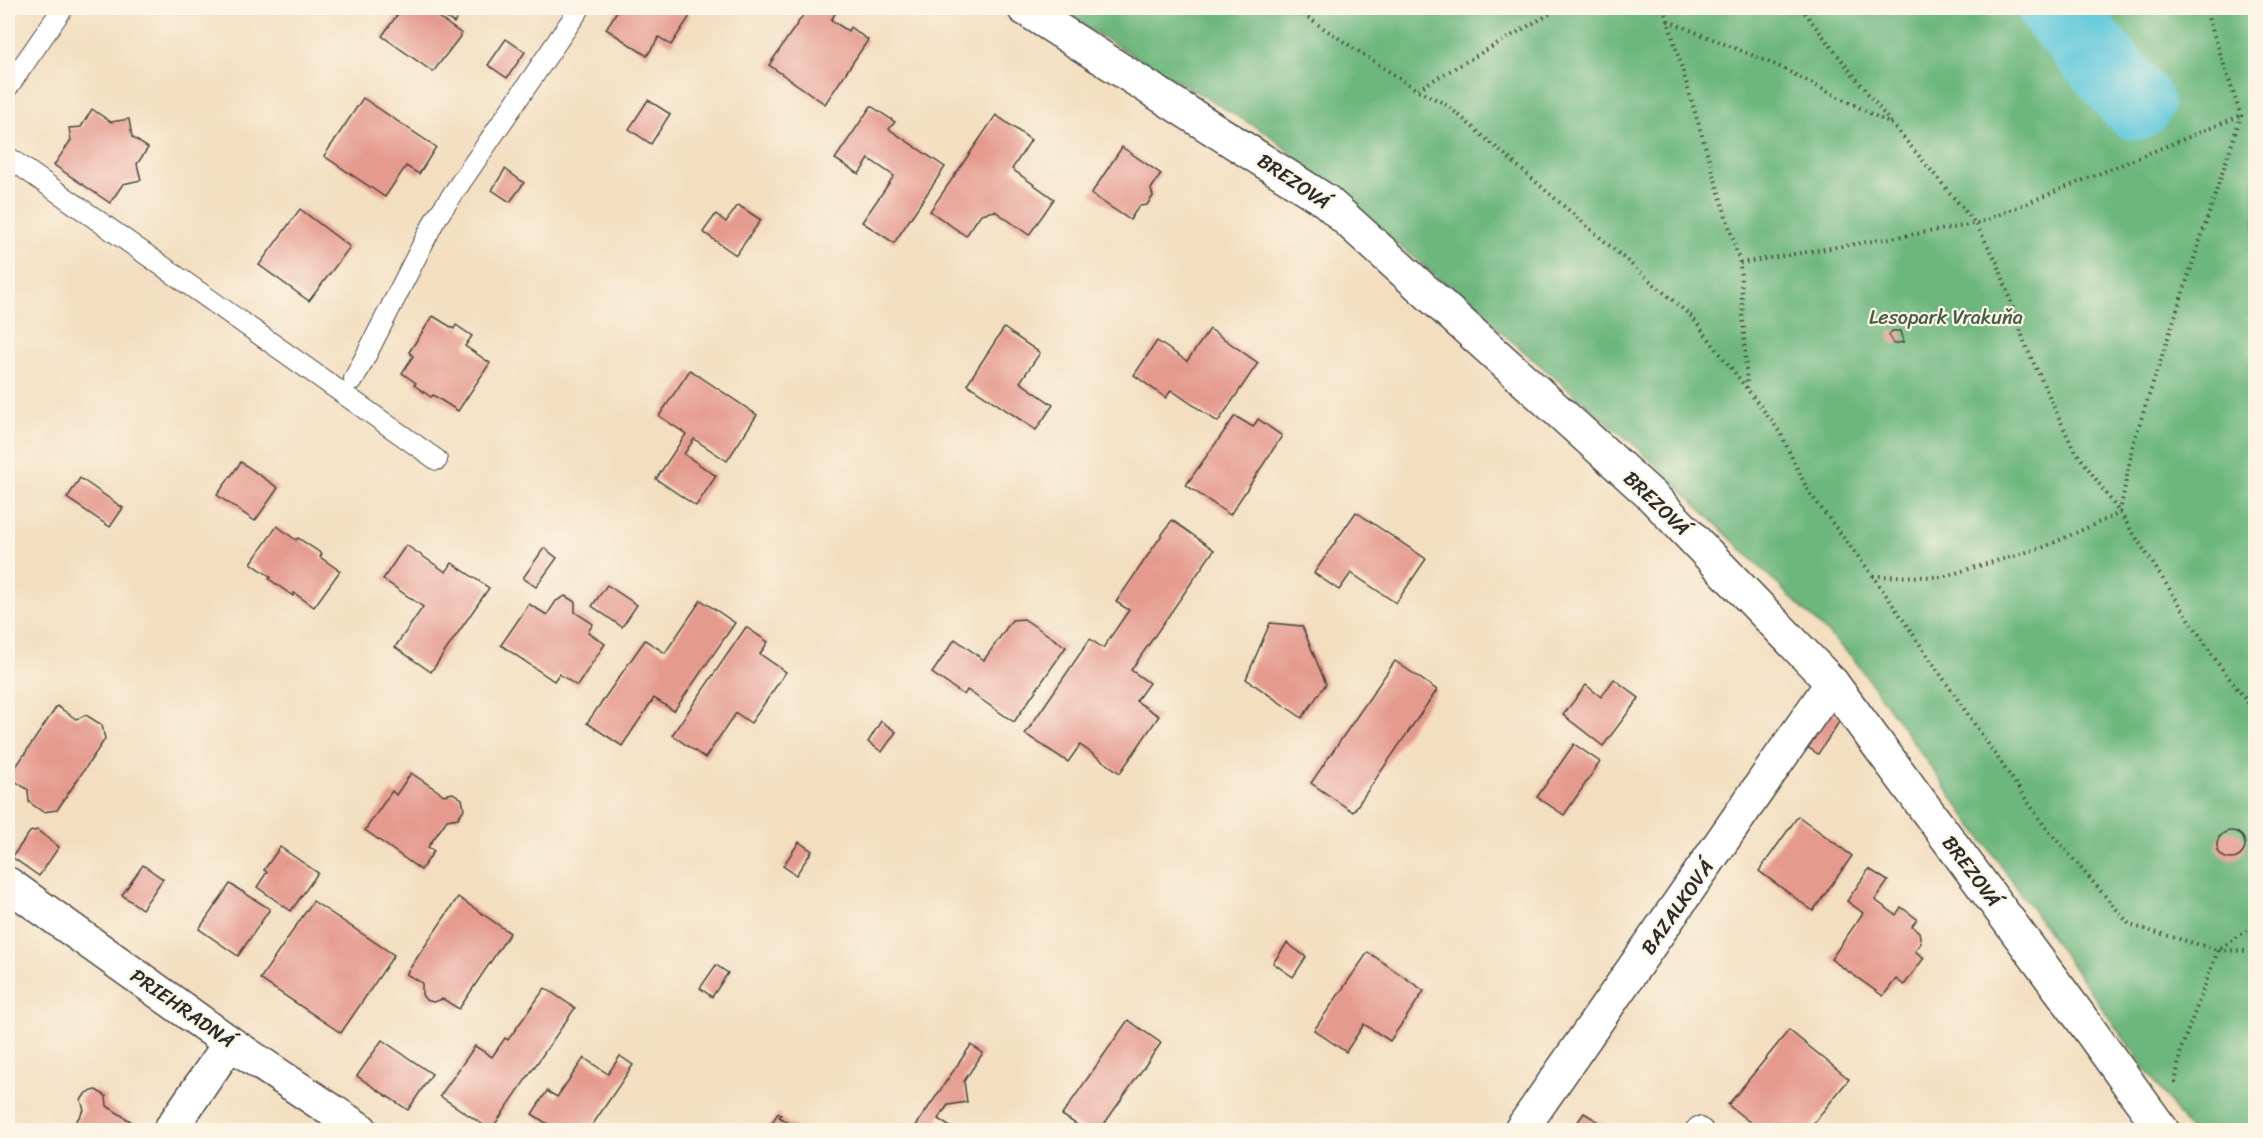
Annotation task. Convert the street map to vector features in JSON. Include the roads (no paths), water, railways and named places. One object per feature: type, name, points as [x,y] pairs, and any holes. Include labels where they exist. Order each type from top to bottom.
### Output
[{"type":"street","name":"BREZOVÁ","points":[[1024,8],[1326,201],[1652,496],[1832,683],[2162,1131]]},
{"type":"street","name":"BAZALKOVÁ","points":[[1521,1131],[1832,683]]},
{"type":"street","name":"PRIEHRADNÁ","points":[[8,884],[361,1131]]},
{"type":"street","points":[[170,1131],[231,1042]]},
{"type":"lane","points":[[8,87],[63,8]]},
{"type":"lane","points":[[354,379],[435,220],[580,8]]},
{"type":"lane","points":[[8,157],[437,460]]},
{"type":"lane","points":[[1695,1131],[1698,1127],[1703,1131]]},
{"type":"waterway","points":[[2055,8],[2136,103]]},
{"type":"park label","name":"Lesopark Vrakuňa","points":[[1946,317]]}]
